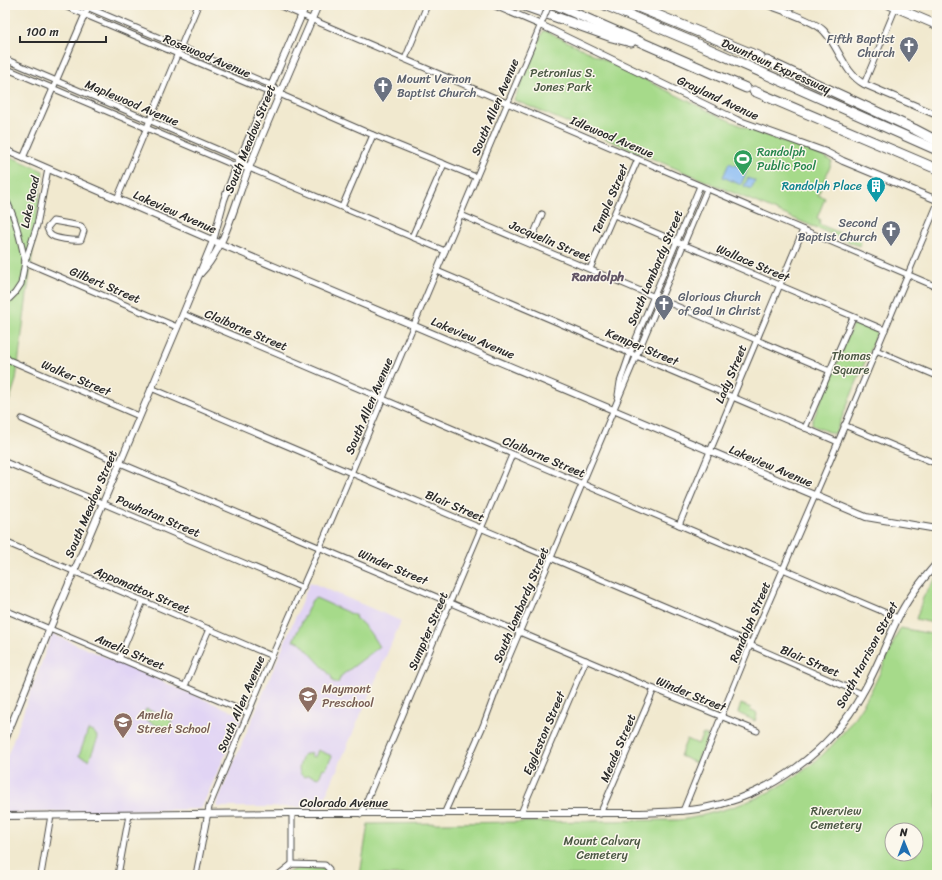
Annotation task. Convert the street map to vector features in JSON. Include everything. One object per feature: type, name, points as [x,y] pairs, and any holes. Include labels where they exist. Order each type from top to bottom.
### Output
[{"type":"highway","points":[[522,5],[612,37],[654,48]]},
{"type":"highway","points":[[556,5],[750,90],[937,169]]},
{"type":"highway","name":"Downtown Expressway","points":[[606,5],[937,150]]},
{"type":"highway","points":[[633,5],[764,59],[914,128],[937,137]]},
{"type":"highway","points":[[914,128],[937,141]]},
{"type":"main road","points":[[893,6],[937,25]]},
{"type":"street","name":"Rosewood Avenue","points":[[62,5],[177,55],[268,92],[280,94],[476,178]]},
{"type":"street","points":[[117,199],[198,5]]},
{"type":"street","name":"Idlewood Avenue","points":[[278,5],[937,287]]},
{"type":"street","name":"South Meadow Street","points":[[5,740],[213,241],[224,200],[240,159],[306,5]]},
{"type":"street","name":"South Meadow Street","points":[[197,277],[208,266],[221,244],[249,168],[318,5]]},
{"type":"street","points":[[404,59],[427,5]]},
{"type":"street","name":"Grayland Avenue","points":[[494,5],[541,25],[737,120],[826,152],[843,161],[937,200]]},
{"type":"street","name":"South Allen Avenue","points":[[196,875],[209,807],[248,712],[352,473],[549,5]]},
{"type":"street","points":[[768,5],[784,8],[823,29],[831,40],[849,73],[856,80],[937,115]]},
{"type":"street","name":"Rosewood Avenue","points":[[86,6],[272,85],[280,94]]},
{"type":"street","points":[[23,158],[84,15],[86,6]]},
{"type":"street","points":[[864,84],[893,6]]},
{"type":"street","name":"Maplewood Avenue","points":[[5,59],[240,159],[249,168]]},
{"type":"street","name":"Maplewood Avenue","points":[[5,68],[237,167],[249,168],[412,238],[446,251]]},
{"type":"street","points":[[342,207],[373,135]]},
{"type":"street","name":"Lakeview Avenue","points":[[5,150],[213,241],[414,326],[615,407],[710,452],[814,496],[866,517],[937,529]]},
{"type":"street","name":"Temple Street","points":[[590,269],[638,159]]},
{"type":"street","points":[[412,238],[444,164]]},
{"type":"street","name":"Lake Road","points":[[5,303],[15,293],[20,284],[25,262],[37,225],[48,169]]},
{"type":"street","name":"South Lombardy Street","points":[[615,407],[620,382],[630,353],[700,186]]},
{"type":"street","name":"South Lombardy Street","points":[[444,814],[483,726],[520,632],[708,189]]},
{"type":"street","points":[[5,198],[13,213],[25,262]]},
{"type":"street","name":"Randolph Street","points":[[683,811],[751,644],[838,442],[937,205]]},
{"type":"street","name":"Jacquelin Street","points":[[461,214],[830,371]]},
{"type":"street","points":[[530,243],[542,214]]},
{"type":"street","name":"Wallace Street","points":[[614,215],[885,330]]},
{"type":"street","points":[[37,225],[47,228],[50,234],[54,237],[77,241],[81,240],[84,231],[81,226],[76,224],[54,221],[49,224],[47,228]]},
{"type":"street","name":"Lady Street","points":[[679,525],[803,230]]},
{"type":"street","name":"Gilbert Street","points":[[25,262],[177,327]]},
{"type":"street","name":"Kemper Street","points":[[437,271],[838,442]]},
{"type":"street","name":"Claiborne Street","points":[[183,314],[898,618]]},
{"type":"street","points":[[805,428],[853,316]]},
{"type":"street","points":[[876,350],[937,376]]},
{"type":"street","name":"Walker Street","points":[[5,356],[9,360],[140,416]]},
{"type":"street","name":"Blair Street","points":[[151,388],[552,558],[862,694]]},
{"type":"street","name":"Winder Street","points":[[22,420],[654,689],[757,731]]},
{"type":"street","points":[[844,425],[937,464]]},
{"type":"street","name":"Sumpter Street","points":[[361,814],[512,455]]},
{"type":"street","name":"Powhatan Street","points":[[5,462],[303,588]]},
{"type":"street","name":"Appomattox Street","points":[[5,542],[272,656]]},
{"type":"street","name":"South Harrison Street","points":[[683,811],[704,808],[742,798],[765,787],[789,773],[831,737],[848,716],[862,694],[898,618],[937,563]]},
{"type":"street","points":[[119,659],[143,601]]},
{"type":"street","name":"Amelia Street","points":[[5,610],[248,712]]},
{"type":"street","points":[[185,686],[209,629]]},
{"type":"street","name":"Eggleston Street","points":[[521,813],[586,660]]},
{"type":"street","name":"Meade Street","points":[[600,814],[654,689]]},
{"type":"street","name":"Colorado Avenue","points":[[5,816],[292,813],[600,814],[683,811]]},
{"type":"street","points":[[292,813],[292,864]]},
{"type":"street","points":[[41,875],[51,815]]},
{"type":"street","points":[[118,875],[129,815]]},
{"type":"street","points":[[278,875],[292,864],[325,866],[329,869],[329,875]]},
{"type":"shaded area","name":"Maymont Preschool","points":[[310,582],[401,621],[321,807],[218,807],[216,805]]},
{"type":"shaded area","name":"Amelia Street School","points":[[52,634],[243,716],[201,809],[5,813],[5,762]]},
{"type":"green space","name":"Petronius S. Jones Park","points":[[543,31],[546,31],[746,128],[825,157],[832,162],[818,195],[825,198],[817,218],[821,220],[819,224],[861,242],[859,246],[514,100]]},
{"type":"green space","points":[[5,154],[43,171],[16,380],[5,414]]},
{"type":"green space","name":"Thomas Square","points":[[854,322],[876,331],[877,333],[836,432],[833,434],[812,425],[812,422]]},
{"type":"green space","points":[[937,577],[937,624],[916,619],[924,595]]},
{"type":"green space","points":[[316,598],[356,616],[355,618],[366,627],[379,647],[341,676],[338,683],[333,683],[331,676],[300,642],[293,641],[312,600]]},
{"type":"green space","name":"Riverview Cemetery","points":[[900,628],[937,635],[937,875],[360,875],[368,824],[679,820],[737,806],[777,787],[814,763],[845,731],[870,692]]},
{"type":"green space","points":[[741,704],[751,708],[750,711],[756,712],[757,715],[755,721],[738,713]]},
{"type":"green space","points":[[146,709],[172,720],[169,729],[159,725],[158,726],[142,718]]},
{"type":"green space","points":[[88,730],[94,732],[98,738],[89,760],[79,756]]},
{"type":"green space","points":[[703,734],[708,736],[696,763],[680,756],[687,739],[698,744]]},
{"type":"green space","points":[[318,750],[332,756],[326,769],[323,768],[319,778],[308,775],[304,777],[301,775],[299,770],[303,755],[309,754],[310,752],[312,753],[311,756],[315,757]]},
{"type":"green space","points":[[297,868],[322,868],[326,875],[283,875]]},
{"type":"water","points":[[729,163],[747,170],[741,185],[723,177]]},
{"type":"water","points":[[748,178],[755,181],[751,189],[744,186]]},
{"type":"place","name":"Fifth Baptist Church","points":[[909,63]]},
{"type":"place","name":"Mount Vernon Baptist Church","points":[[383,103]]},
{"type":"place","name":"Randolph Public Pool","points":[[743,176]]},
{"type":"place","name":"Randolph Place","points":[[876,203]]},
{"type":"place","name":"Second Baptist Church","points":[[891,247]]},
{"type":"place","name":"Glorious Church of God in Christ","points":[[664,321]]},
{"type":"place","name":"Maymont Preschool","points":[[308,713]]},
{"type":"place","name":"Amelia Street School","points":[[123,739]]},
{"type":"district","name":"Randolph","points":[[598,276]]},
{"type":"park label","name":"Mount Calvary Cemetery","points":[[602,848]]}]
